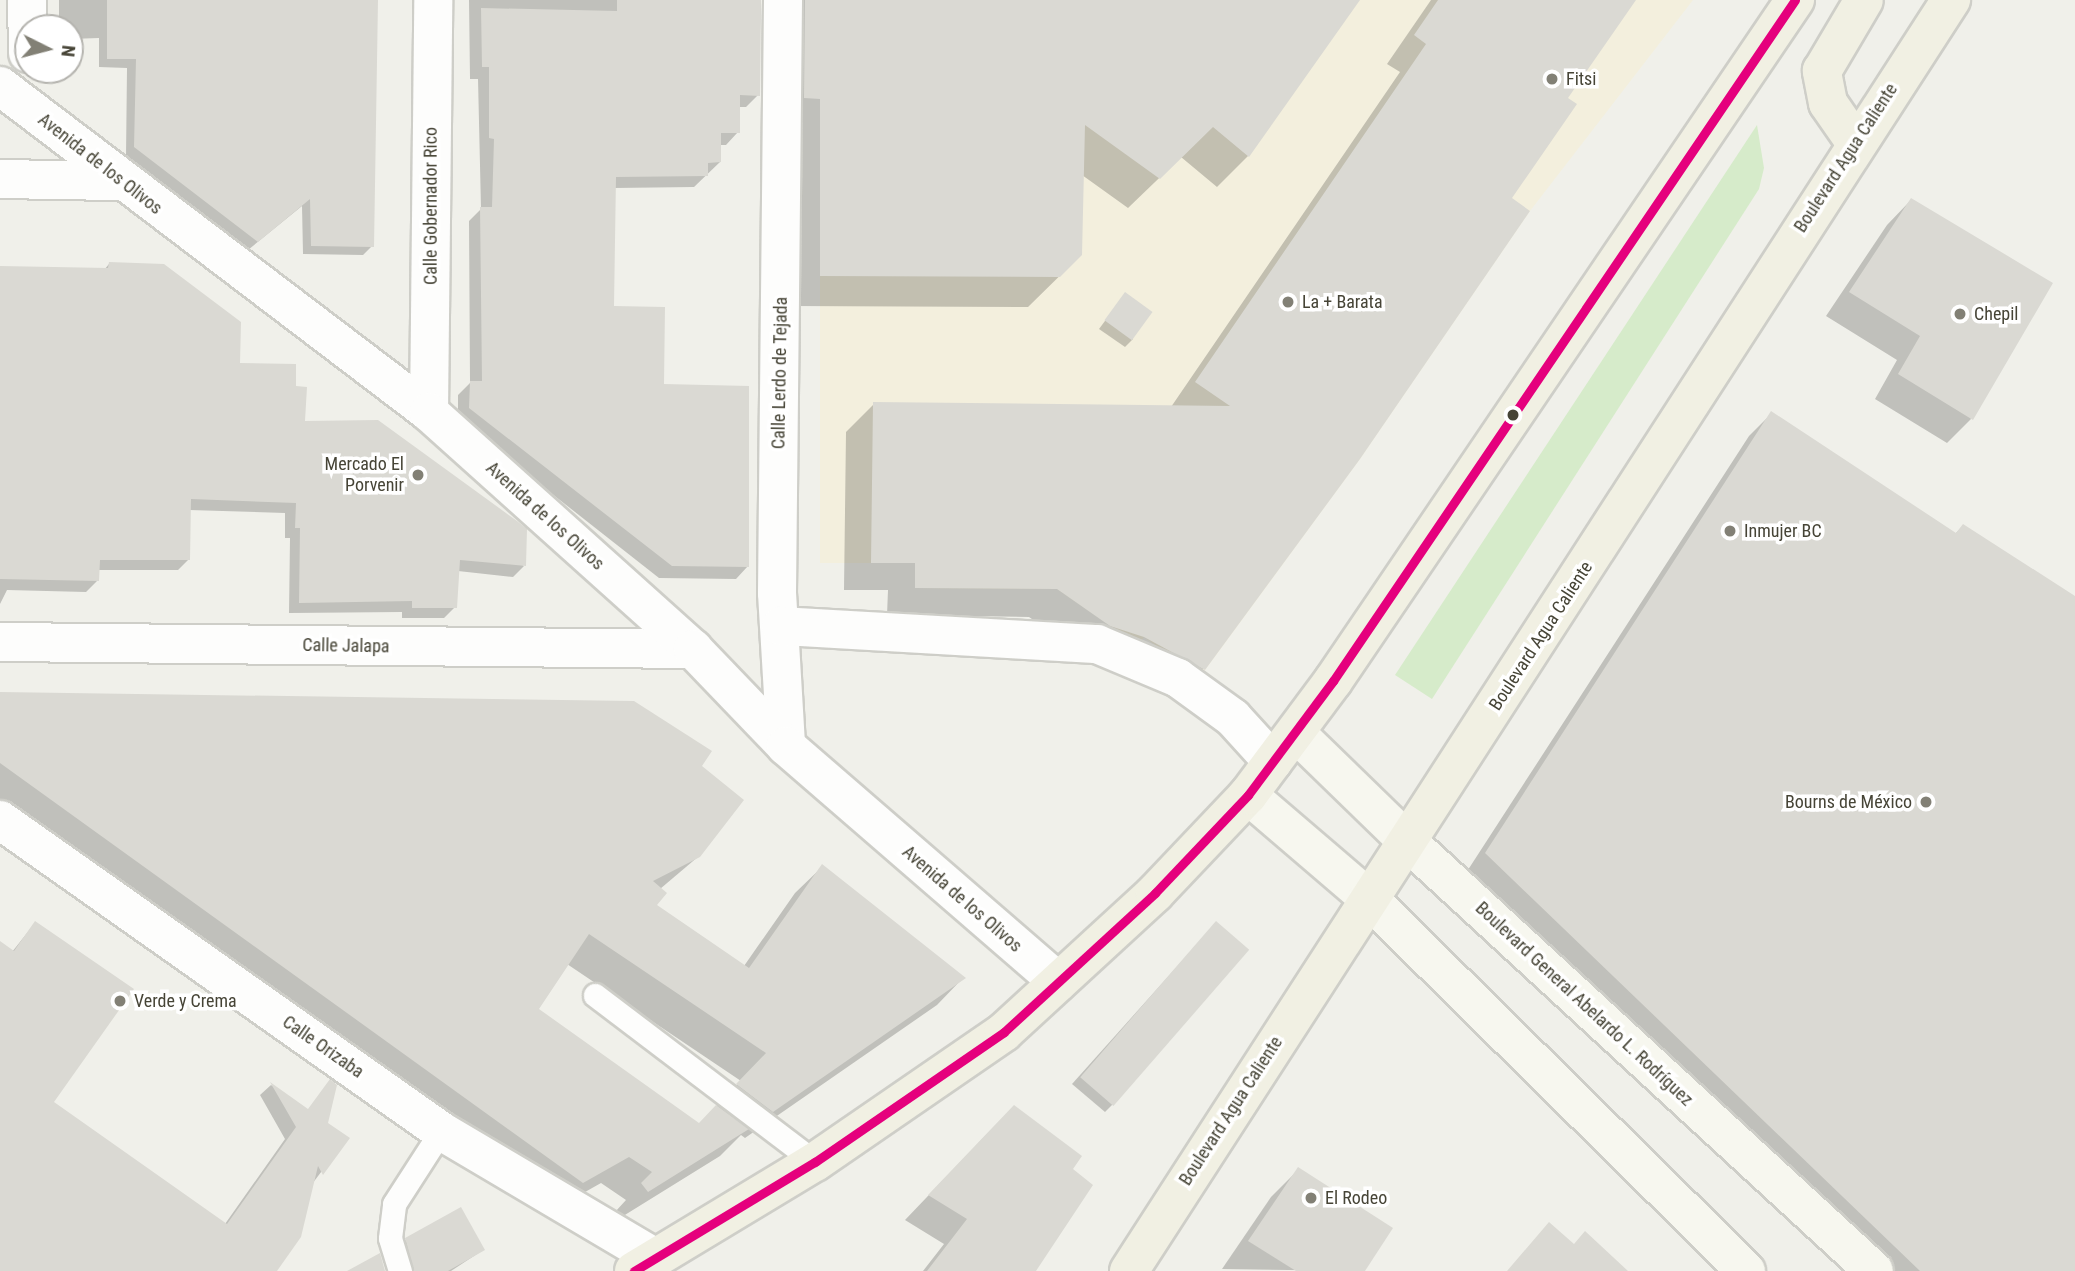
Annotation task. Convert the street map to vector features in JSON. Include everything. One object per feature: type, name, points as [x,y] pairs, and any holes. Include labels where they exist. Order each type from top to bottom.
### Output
[{"type":"main road","points":[[645,1264],[816,1161],[1004,1032],[1155,893],[1248,795],[1285,748],[1795,0]]},
{"type":"main road","points":[[1855,142],[1828,103],[1822,71],[1864,0]]},
{"type":"main road","name":"Boulevard Agua Caliente","points":[[1129,1271],[1368,898],[1408,842],[1679,425],[1855,142],[1951,0]]},
{"type":"main road","name":"Boulevard General Abelardo L. Rodríguez","points":[[1285,748],[1408,842],[1874,1271]]},
{"type":"main road","points":[[1248,795],[1368,898],[1746,1271]]},
{"type":"street","name":"Calle Gobernador Rico","points":[[429,412],[433,0]]},
{"type":"street","name":"Calle Lerdo de Tejada","points":[[783,0],[777,593],[786,746]]},
{"type":"street","name":"Avenida de los Olivos","points":[[14,97],[120,181],[429,412],[693,649],[786,746],[1058,982]]},
{"type":"street","points":[[0,179],[120,181]]},
{"type":"street","points":[[781,626],[1097,644],[1178,678],[1233,719],[1285,748]]},
{"type":"street","name":"Calle Jalapa","points":[[0,642],[693,649]]},
{"type":"street","name":"Calle Orizaba","points":[[0,820],[441,1131],[645,1264]]},
{"type":"lane","points":[[595,995],[816,1161]]},
{"type":"lane","points":[[400,1271],[390,1238],[394,1204],[441,1131]]},
{"type":"shaded area","points":[[820,0],[1693,0],[1530,211],[1360,459],[1200,677],[1144,637],[1138,645],[1057,589],[915,588],[915,563],[820,563]]},
{"type":"green space","points":[[1757,125],[1764,168],[1759,189],[1432,699],[1395,675]]},
{"type":"building","points":[[107,0],[378,0],[374,247],[311,246],[310,199],[258,242],[134,147],[136,59],[107,59]]},
{"type":"building","points":[[617,0],[761,0],[760,96],[740,95],[740,133],[721,133],[721,162],[708,163],[708,176],[616,177],[614,306],[665,307],[664,384],[749,386],[749,567],[672,566],[469,408],[470,381],[482,381],[480,207],[492,207],[494,139],[489,138],[489,67],[482,67],[481,8],[617,11]]},
{"type":"building","points":[[805,0],[1360,0],[1249,157],[1213,127],[1160,179],[1085,125],[1082,255],[1060,277],[820,276],[820,99],[804,98]]},
{"type":"building","points":[[1438,0],[1636,0],[1568,98],[1577,104],[1512,198],[1530,211],[1360,459],[1205,670],[1144,637],[1110,626],[1057,589],[915,588],[915,563],[871,563],[873,402],[1230,406],[1195,382],[1426,44],[1414,35]]},
{"type":"building","name":"Chepil","points":[[1911,198],[2053,283],[1973,420],[1898,374],[1920,336],[1849,292]]},
{"type":"building","points":[[109,262],[164,264],[241,322],[240,363],[296,364],[296,386],[307,387],[305,421],[378,420],[517,521],[527,529],[526,566],[460,560],[457,608],[412,608],[412,601],[299,603],[300,528],[295,528],[296,503],[191,499],[190,560],[100,560],[99,581],[0,579],[0,266],[108,268]]},
{"type":"building","points":[[1125,292],[1153,312],[1132,340],[1104,320]]},
{"type":"building","name":"Bourns de México","points":[[1771,411],[1956,533],[1963,524],[2075,596],[2075,1271],[1920,1271],[1485,853]]},
{"type":"building","points":[[0,692],[634,701],[712,751],[702,766],[744,800],[700,857],[653,881],[667,893],[657,905],[749,968],[822,864],[966,978],[773,1112],[736,1084],[766,1053],[589,934],[539,1009],[699,1123],[716,1105],[749,1129],[648,1192],[641,1183],[652,1172],[629,1157],[583,1183],[0,763]]},
{"type":"building","points":[[35,921],[134,989],[54,1102],[227,1224],[296,1127],[270,1082],[308,1109],[330,1079],[337,1085],[328,1123],[350,1138],[323,1175],[318,1166],[301,1237],[277,1271],[0,1271],[0,941],[14,951]]},
{"type":"building","points":[[1216,921],[1249,950],[1113,1106],[1080,1077]]},
{"type":"building","points":[[1014,1105],[1082,1156],[1073,1169],[1093,1185],[1036,1271],[927,1271],[967,1219],[928,1195]]},
{"type":"building","name":"El Rodeo","points":[[1298,1167],[1393,1228],[1365,1271],[1296,1271],[1248,1241]]},
{"type":"building","points":[[461,1207],[485,1250],[448,1271],[414,1271],[405,1238]]},
{"type":"building","points":[[1549,1222],[1574,1244],[1585,1231],[1628,1271],[1507,1271]]},
{"type":"building","points":[[380,1253],[385,1271],[347,1271]]},
{"type":"transit line","points":[[634,1271],[815,1162],[1004,1032],[1155,893],[1248,795],[1333,681],[1795,0]]},
{"type":"place","name":"Fitsi","points":[[1552,79]]},
{"type":"place","name":"La + Barata","points":[[1288,302]]},
{"type":"place","name":"Chepil","points":[[1960,314]]},
{"type":"place","name":"Mercado El Porvenir","points":[[418,475]]},
{"type":"place","name":"Inmujer BC","points":[[1730,531]]},
{"type":"place","name":"Bourns de México","points":[[1926,802]]},
{"type":"place","name":"Verde y Crema","points":[[120,1001]]},
{"type":"place","name":"El Rodeo","points":[[1311,1198]]}]
